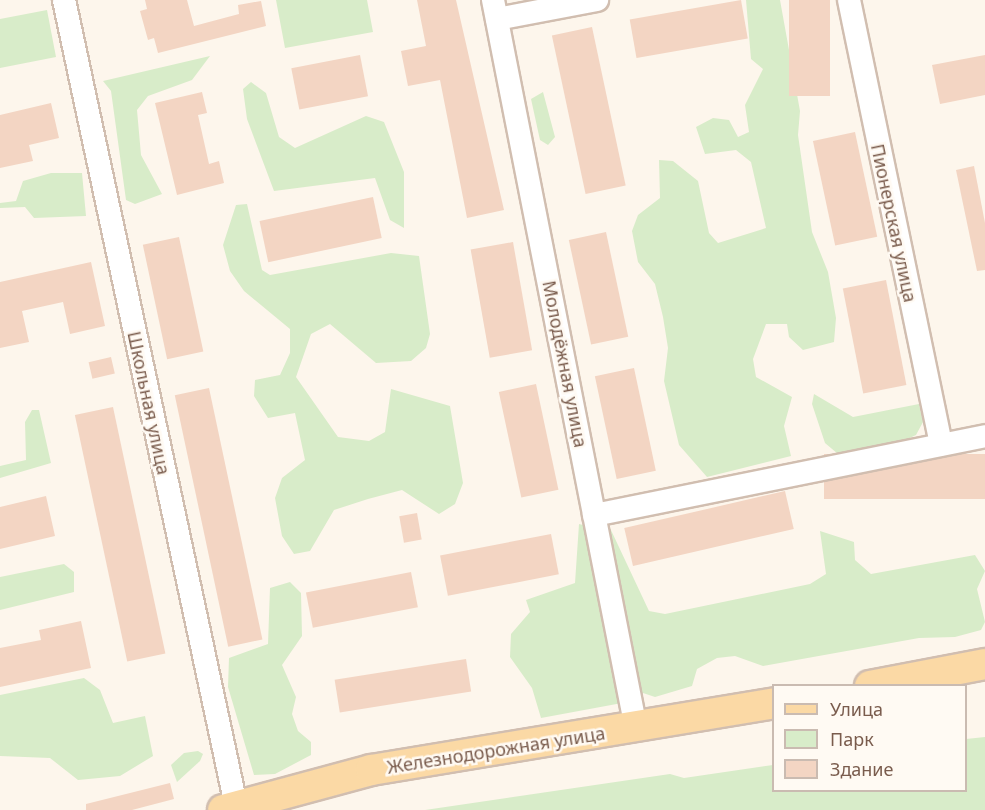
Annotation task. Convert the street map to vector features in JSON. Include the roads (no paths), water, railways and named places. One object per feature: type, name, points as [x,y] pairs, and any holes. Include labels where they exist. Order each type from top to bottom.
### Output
[{"type":"main road","points":[[880,684],[985,664]]},
{"type":"main road","name":"Железнодорожная улица","points":[[229,807],[371,770],[636,728],[772,703]]},
{"type":"street","name":"Школьная улица","points":[[64,0],[229,807]]},
{"type":"street","points":[[495,9],[597,0]]},
{"type":"street","name":"Пионерская улица","points":[[849,0],[941,445]]},
{"type":"street","name":"Молодёжная улица","points":[[495,9],[636,728]]},
{"type":"street","points":[[594,515],[985,436]]}]
